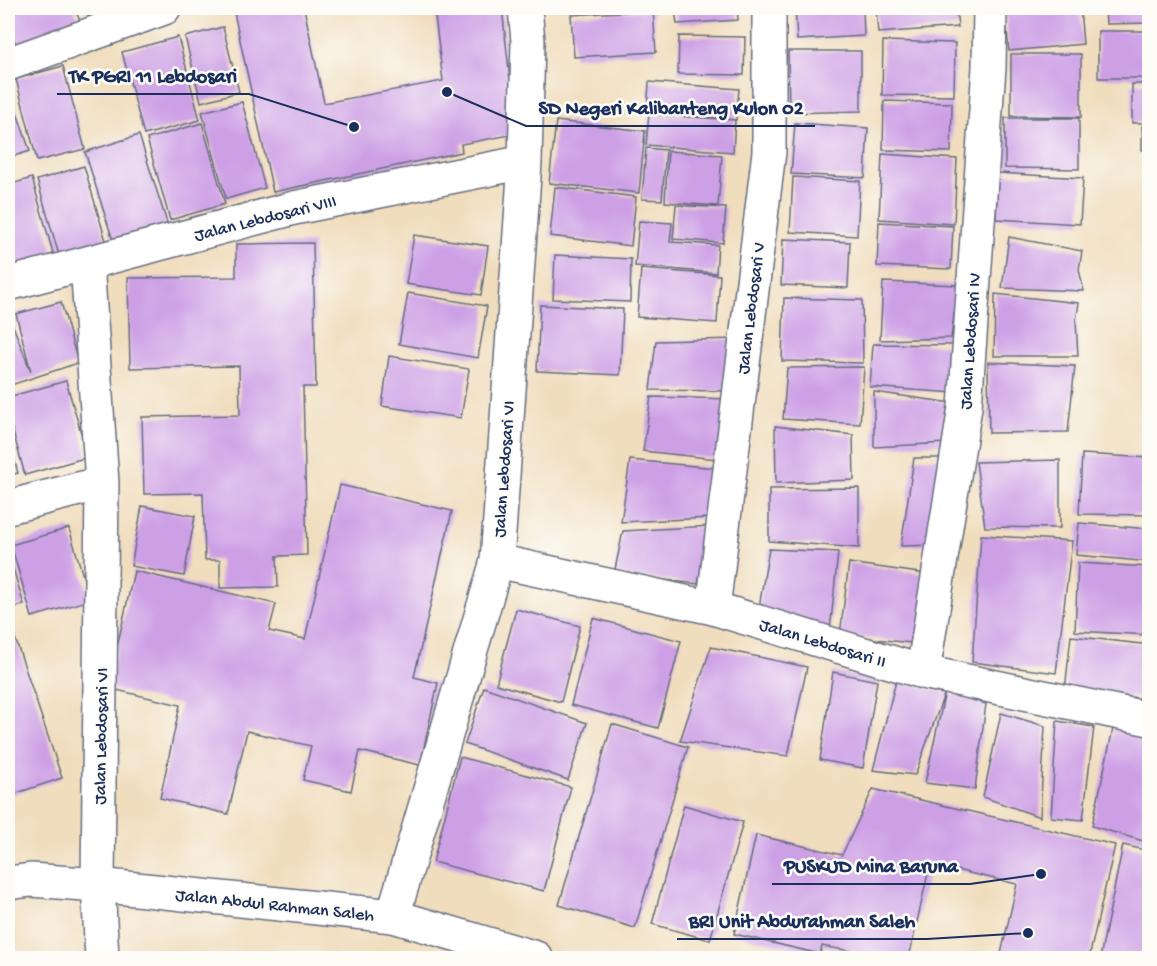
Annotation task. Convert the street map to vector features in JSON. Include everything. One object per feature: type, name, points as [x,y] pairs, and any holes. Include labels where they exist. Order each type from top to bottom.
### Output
[{"type":"street","points":[[8,64],[164,8]]},
{"type":"street","name":"Jalan Lebdosari VI","points":[[393,916],[497,561],[525,162],[528,40],[525,8]]},
{"type":"street","name":"Jalan Lebdosari V","points":[[713,608],[769,152],[769,8]]},
{"type":"street","name":"Jalan Lebdosari IV","points":[[923,672],[965,407],[989,68],[990,8]]},
{"type":"street","name":"Jalan Lebdosari VIII","points":[[8,284],[294,208],[525,162]]},
{"type":"street","name":"Jalan Lebdosari VI","points":[[87,263],[102,483],[98,885],[102,958]]},
{"type":"street","points":[[8,507],[102,483]]},
{"type":"street","name":"Jalan Lebdosari II","points":[[497,561],[713,608],[923,672],[1149,719]]},
{"type":"street","name":"Jalan Abdul Rahman Saleh","points":[[8,883],[31,880],[98,885],[393,916],[536,958]]},
{"type":"building","points":[[8,8],[74,8],[82,25],[19,52],[8,26]]},
{"type":"building","points":[[85,8],[123,8],[92,23]]},
{"type":"building","points":[[233,8],[304,8],[324,103],[443,81],[434,8],[502,8],[516,134],[461,144],[462,152],[273,192]]},
{"type":"building","points":[[675,8],[737,8],[738,20],[677,24]]},
{"type":"building","points":[[795,8],[863,8],[864,36],[797,40]]},
{"type":"building","points":[[876,8],[956,8],[958,27],[878,33]]},
{"type":"building","points":[[1080,8],[1083,44],[1009,51],[1005,10]]},
{"type":"building","points":[[1105,8],[1150,8],[1150,23],[1106,24]]},
{"type":"building","points":[[653,10],[656,52],[574,57],[571,15]]},
{"type":"building","points":[[223,27],[239,92],[201,102],[185,37]]},
{"type":"building","points":[[1098,31],[1150,31],[1150,78],[1098,78]]},
{"type":"building","points":[[679,36],[745,37],[744,75],[678,74]]},
{"type":"building","points":[[178,37],[200,120],[144,135],[122,52]]},
{"type":"building","points":[[883,41],[955,43],[954,96],[882,95]]},
{"type":"building","points":[[788,51],[861,51],[861,111],[789,113]]},
{"type":"building","points":[[1011,54],[1081,54],[1081,117],[1011,116]]},
{"type":"building","points":[[63,66],[85,149],[37,161],[16,79]]},
{"type":"building","points":[[649,82],[739,89],[736,120],[647,112]]},
{"type":"building","points":[[1132,84],[1150,84],[1150,123],[1132,123]]},
{"type":"building","points":[[11,95],[30,151],[8,158],[8,96]]},
{"type":"building","points":[[884,101],[952,103],[951,152],[883,150]]},
{"type":"building","points":[[242,102],[265,188],[226,199],[202,112]]},
{"type":"building","points":[[649,114],[735,120],[733,152],[646,145]]},
{"type":"building","points":[[1005,118],[1079,118],[1079,169],[1005,168]]},
{"type":"building","points":[[556,121],[645,131],[639,193],[549,183]]},
{"type":"building","points":[[202,123],[225,204],[170,220],[147,139]]},
{"type":"building","points":[[795,123],[868,128],[865,178],[791,174]]},
{"type":"building","points":[[1142,126],[1150,126],[1150,150],[1142,150]]},
{"type":"building","points":[[139,135],[169,229],[115,247],[85,152]]},
{"type":"building","points":[[646,148],[666,150],[662,200],[642,199]]},
{"type":"building","points":[[668,151],[722,155],[718,206],[665,202]]},
{"type":"building","points":[[882,154],[957,159],[954,224],[879,219]]},
{"type":"building","points":[[84,166],[106,241],[59,255],[37,180]]},
{"type":"building","points":[[998,173],[1083,178],[1080,224],[996,219]]},
{"type":"building","points":[[793,177],[860,181],[857,236],[790,232]]},
{"type":"building","points":[[32,178],[55,260],[8,273],[8,185]]},
{"type":"building","points":[[555,187],[636,197],[631,246],[550,236]]},
{"type":"building","points":[[676,205],[726,208],[723,243],[673,239]]},
{"type":"building","points":[[639,221],[672,223],[670,242],[718,245],[716,273],[635,266]]},
{"type":"building","points":[[879,222],[953,226],[951,269],[877,266]]},
{"type":"building","points":[[414,235],[488,246],[481,295],[406,284]]},
{"type":"building","points":[[1009,237],[1082,251],[1079,270],[1084,291],[1002,288]]},
{"type":"building","points":[[783,239],[850,242],[848,288],[781,285]]},
{"type":"building","points":[[313,243],[316,387],[303,387],[307,555],[277,556],[278,587],[220,588],[220,560],[205,560],[203,493],[144,494],[142,417],[240,415],[239,366],[130,368],[128,278],[236,277],[236,244]]},
{"type":"building","points":[[555,255],[631,259],[630,302],[553,299]]},
{"type":"building","points":[[641,269],[720,275],[717,323],[637,317]]},
{"type":"building","points":[[883,282],[958,285],[951,338],[880,340]]},
{"type":"building","points":[[408,293],[487,306],[478,358],[399,344]]},
{"type":"building","points":[[995,294],[1079,303],[1076,321],[1078,356],[994,356]]},
{"type":"building","points":[[784,298],[862,300],[863,363],[782,361]]},
{"type":"building","points":[[61,302],[78,363],[8,386],[8,313],[31,372],[16,314]]},
{"type":"building","points":[[540,305],[623,309],[620,375],[537,371]]},
{"type":"building","points":[[738,339],[734,391],[650,390],[656,341]]},
{"type":"building","points":[[873,344],[953,345],[955,393],[870,387]]},
{"type":"building","points":[[389,356],[469,369],[461,418],[382,406]]},
{"type":"building","points":[[988,362],[1075,366],[1068,432],[989,433]]},
{"type":"building","points":[[864,367],[860,424],[783,419],[787,368]]},
{"type":"building","points":[[66,381],[88,457],[25,475],[8,414],[8,397]]},
{"type":"building","points":[[874,392],[952,403],[947,443],[874,447]]},
{"type":"building","points":[[651,397],[734,399],[726,460],[643,451]]},
{"type":"building","points":[[775,426],[853,435],[854,480],[776,483]]},
{"type":"building","points":[[8,437],[18,473],[8,476]]},
{"type":"building","points":[[1082,454],[1150,458],[1150,515],[1079,514]]},
{"type":"building","points":[[914,458],[944,458],[939,545],[901,546]]},
{"type":"building","points":[[630,460],[716,468],[711,518],[621,522]]},
{"type":"building","points":[[1060,460],[1060,528],[985,527],[976,462]]},
{"type":"building","points":[[340,485],[452,511],[414,677],[438,683],[420,765],[360,751],[351,791],[303,780],[311,746],[247,731],[228,814],[160,798],[180,705],[108,688],[134,571],[276,604],[269,631],[305,639]]},
{"type":"building","points":[[859,488],[859,548],[769,541],[769,489]]},
{"type":"building","points":[[142,506],[195,516],[184,576],[131,566]]},
{"type":"building","points":[[1079,523],[1150,529],[1150,562],[1076,555]]},
{"type":"building","points":[[711,526],[698,584],[614,574],[623,531]]},
{"type":"building","points":[[69,528],[90,600],[32,617],[11,545]]},
{"type":"building","points":[[981,535],[1072,541],[1056,673],[972,662]]},
{"type":"building","points":[[769,549],[838,552],[830,631],[759,607]]},
{"type":"building","points":[[8,552],[24,605],[8,609]]},
{"type":"building","points":[[849,563],[926,574],[920,644],[840,635]]},
{"type":"building","points":[[1078,563],[1150,567],[1150,635],[1075,631]]},
{"type":"building","points":[[516,609],[580,626],[561,702],[496,684]]},
{"type":"building","points":[[593,618],[681,641],[658,728],[571,705]]},
{"type":"building","points":[[14,635],[62,778],[8,796],[8,637]]},
{"type":"building","points":[[1071,636],[1150,645],[1148,699],[1065,690]]},
{"type":"building","points":[[711,647],[807,667],[788,756],[680,741]]},
{"type":"building","points":[[833,672],[877,681],[863,768],[820,760]]},
{"type":"building","points":[[896,681],[945,692],[915,775],[873,770]]},
{"type":"building","points":[[484,687],[587,723],[568,780],[465,744]]},
{"type":"building","points":[[945,692],[986,704],[975,789],[925,783]]},
{"type":"building","points":[[1001,713],[1045,726],[1040,817],[983,797]]},
{"type":"building","points":[[1057,721],[1094,727],[1083,820],[1051,817]]},
{"type":"building","points":[[612,724],[688,747],[635,928],[559,905]]},
{"type":"building","points":[[1114,724],[1150,736],[1150,843],[1092,826]]},
{"type":"building","points":[[460,757],[571,787],[544,891],[433,862]]},
{"type":"building","points":[[873,789],[1115,845],[1089,958],[1000,958],[1017,884],[930,864],[909,958],[891,958],[822,946],[820,954],[734,934],[756,835],[842,855]]},
{"type":"building","points":[[684,805],[743,822],[710,940],[652,924]]},
{"type":"building","points":[[1123,845],[1150,851],[1150,958],[1100,958]]},
{"type":"place","name":"SD Negeri Kalibanteng Kulon 02","points":[[447,92]]},
{"type":"place","name":"TK PGRI 11 Lebdosari","points":[[354,127]]},
{"type":"place","name":"PUSKUD Mina Baruna","points":[[1041,874]]},
{"type":"place","name":"BRI Unit Abdurahman Saleh","points":[[1028,933]]}]
